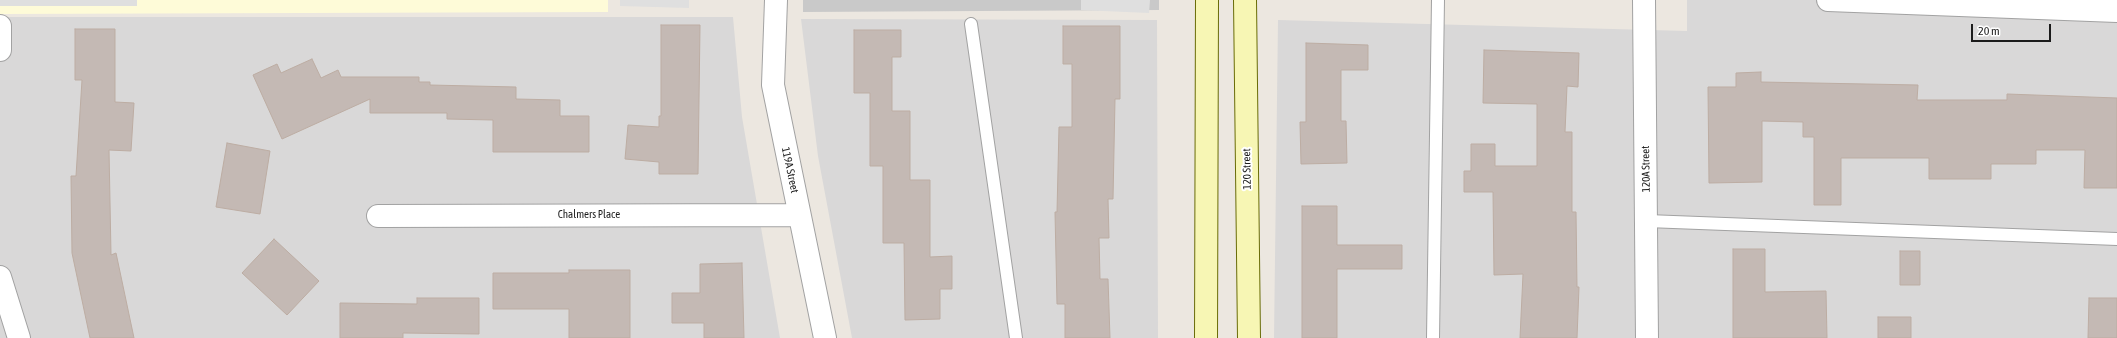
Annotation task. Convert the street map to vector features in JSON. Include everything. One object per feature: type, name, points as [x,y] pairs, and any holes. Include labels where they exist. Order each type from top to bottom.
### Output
[{"type":"main road","points":[[1206,338],[1207,0]]},
{"type":"main road","name":"120 Street","points":[[1244,0],[1249,338]]},
{"type":"street","name":"119A Street","points":[[776,0],[773,85],[825,338]]},
{"type":"street","name":"120A Street","points":[[1644,0],[1647,338]]},
{"type":"street","points":[[1828,0],[2117,11]]},
{"type":"street","points":[[0,26],[0,50]]},
{"type":"street","name":"Chalmers Place","points":[[378,216],[799,215]]},
{"type":"street","points":[[0,277],[19,338]]},
{"type":"lane","points":[[1433,338],[1438,0]]},
{"type":"lane","points":[[971,24],[1016,338]]},
{"type":"lane","points":[[1647,221],[2117,239]]},
{"type":"shaded area","points":[[0,0],[608,0],[608,12],[0,14]]},
{"type":"shaded area","points":[[0,0],[137,0],[137,6],[0,6]]},
{"type":"shaded area","points":[[620,0],[689,0],[689,8],[620,6]]},
{"type":"shaded area","points":[[803,0],[1159,0],[1159,10],[803,12]]},
{"type":"shaded area","points":[[1081,0],[1150,0],[1149,13],[1081,10]]},
{"type":"shaded area","points":[[1687,0],[2117,0],[2117,338],[1274,338],[1278,20],[1687,31]]},
{"type":"shaded area","points":[[0,17],[733,17],[742,117],[780,338],[0,338]]},
{"type":"shaded area","points":[[801,19],[1157,20],[1158,338],[852,338],[818,156]]},
{"type":"building","points":[[661,25],[700,25],[698,174],[659,174],[659,162],[625,159],[628,125],[659,127],[659,116],[661,116]]},
{"type":"building","points":[[1063,26],[1120,26],[1120,99],[1115,99],[1113,199],[1108,199],[1109,238],[1099,238],[1100,279],[1108,279],[1110,338],[1065,338],[1065,304],[1057,304],[1055,212],[1057,212],[1059,127],[1072,127],[1072,64],[1063,64]]},
{"type":"building","points":[[75,29],[115,29],[115,102],[134,103],[131,151],[109,150],[111,255],[116,253],[134,338],[90,338],[72,253],[71,176],[76,176],[82,80],[75,80]]},
{"type":"building","points":[[854,30],[901,30],[901,57],[892,57],[892,111],[910,111],[910,180],[930,180],[930,257],[952,256],[952,289],[940,289],[940,319],[905,320],[904,243],[883,243],[883,166],[870,166],[870,93],[854,93]]},
{"type":"building","points":[[1306,43],[1368,45],[1368,70],[1341,70],[1341,121],[1346,121],[1347,163],[1301,164],[1300,122],[1306,122]]},
{"type":"building","points":[[1484,50],[1579,53],[1578,87],[1567,86],[1565,132],[1572,132],[1572,212],[1576,212],[1577,287],[1579,287],[1577,338],[1520,338],[1523,274],[1494,275],[1493,192],[1464,192],[1464,171],[1471,171],[1471,144],[1495,144],[1495,166],[1537,166],[1537,104],[1483,103]]},
{"type":"building","points":[[312,59],[321,78],[338,70],[341,77],[419,77],[419,82],[430,82],[430,85],[516,87],[516,99],[560,100],[560,116],[589,116],[589,152],[493,152],[493,120],[447,119],[447,113],[370,113],[370,99],[282,139],[253,75],[277,64],[281,73]]},
{"type":"building","points":[[1761,72],[1761,82],[1918,85],[1917,100],[2007,100],[2007,94],[2117,98],[2117,188],[2084,188],[2085,150],[2036,150],[2036,164],[1991,164],[1991,179],[1929,179],[1929,158],[1841,158],[1841,205],[1814,205],[1814,137],[1803,137],[1803,122],[1762,121],[1762,182],[1709,183],[1708,87],[1736,87],[1736,73]]},
{"type":"building","points":[[227,143],[270,151],[260,214],[216,207]]},
{"type":"building","points":[[1302,206],[1337,206],[1337,245],[1402,245],[1402,269],[1337,269],[1337,338],[1302,338]]},
{"type":"building","points":[[274,239],[319,281],[287,315],[242,273]]},
{"type":"building","points":[[1733,249],[1765,249],[1765,292],[1826,291],[1827,338],[1733,338]]},
{"type":"building","points":[[1900,251],[1920,251],[1920,285],[1900,285]]},
{"type":"building","points":[[742,263],[744,338],[704,338],[704,323],[672,323],[672,293],[700,293],[700,264]]},
{"type":"building","points":[[569,270],[630,270],[630,338],[569,338],[569,309],[493,309],[493,273],[569,273]]},
{"type":"building","points":[[417,298],[479,298],[479,334],[403,333],[403,338],[340,338],[340,303],[417,304]]},
{"type":"building","points":[[2089,298],[2117,298],[2117,338],[2088,338]]},
{"type":"building","points":[[1878,317],[1911,317],[1911,338],[1878,338]]}]
